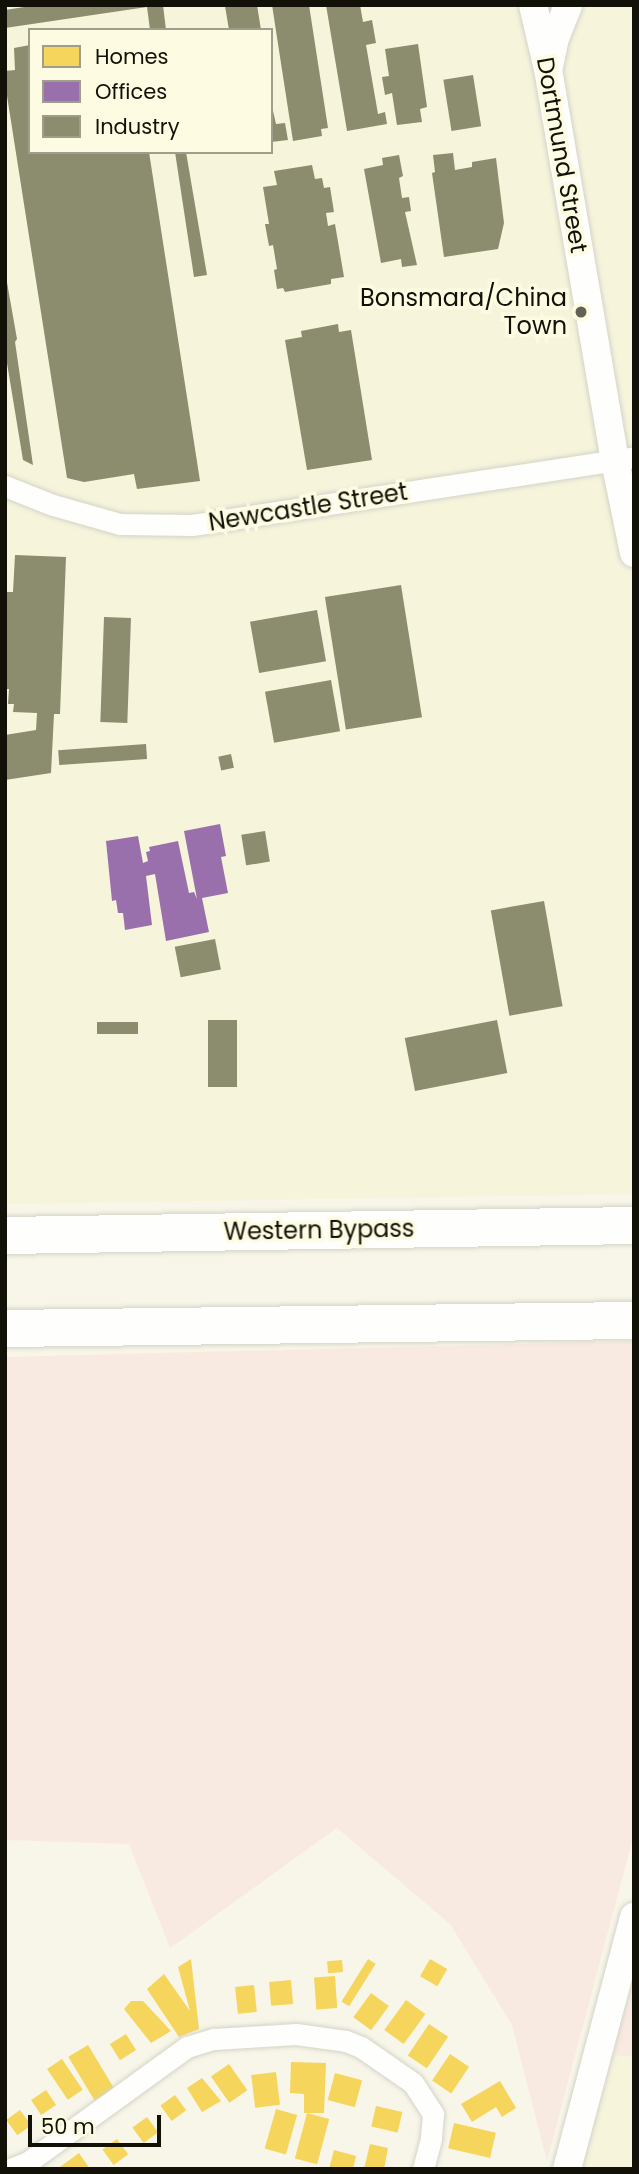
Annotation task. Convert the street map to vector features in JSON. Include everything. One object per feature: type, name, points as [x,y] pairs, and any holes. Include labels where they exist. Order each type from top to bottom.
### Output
[{"type":"highway","name":"Western Bypass","points":[[5,1235],[634,1225]]},
{"type":"highway","points":[[5,1328],[634,1321]]},
{"type":"street","points":[[512,5],[548,69]]},
{"type":"street","name":"Dortmund Street","points":[[533,5],[548,69],[624,459],[634,553]]},
{"type":"street","points":[[548,69],[555,38],[568,5]]},
{"type":"street","name":"Newcastle Street","points":[[5,486],[53,505],[120,524],[192,525],[624,459]]},
{"type":"street","points":[[567,2169],[634,1917]]},
{"type":"street","points":[[10,2169],[28,2162],[187,2047],[214,2039],[296,2034],[346,2041],[413,2082],[433,2114],[431,2138],[423,2169]]},
{"type":"shaded area","points":[[5,5],[634,5],[634,1194],[5,1204]]},
{"type":"shaded area","points":[[634,1341],[634,1834],[547,2161],[512,2025],[450,1924],[337,1828],[170,1948],[129,1844],[5,1840],[5,1357]]},
{"type":"shaded area","points":[[634,1977],[634,2057],[613,2055]]},
{"type":"shaded area","points":[[613,2055],[634,2057],[634,2169],[583,2169]]},
{"type":"building: Homes","points":[[191,1959],[199,2029],[179,2037],[147,1989],[164,1974],[190,2011],[178,1967]]},
{"type":"building: Homes","points":[[368,1959],[376,1964],[349,2006],[342,2001]]},
{"type":"building: Homes","points":[[430,1959],[447,1969],[437,1986],[420,1976]]},
{"type":"building: Homes","points":[[342,1960],[343,1972],[328,1973],[327,1961]]},
{"type":"building: Homes","points":[[335,1976],[337,2008],[316,2009],[314,1977]]},
{"type":"building: Homes","points":[[291,1980],[293,2004],[271,2006],[269,1982]]},
{"type":"building: Homes","points":[[254,1985],[257,2012],[238,2014],[235,1987]]},
{"type":"building: Homes","points":[[371,1993],[389,2006],[371,2030],[353,2017]]},
{"type":"building: Homes","points":[[406,2000],[425,2014],[404,2044],[384,2030]]},
{"type":"building: Homes","points":[[131,2001],[143,2001],[171,2031],[151,2043],[124,2009]]},
{"type":"building: Homes","points":[[429,2024],[448,2037],[427,2068],[408,2056]]},
{"type":"building: Homes","points":[[126,2034],[136,2050],[120,2060],[110,2044]]},
{"type":"building: Homes","points":[[88,2045],[114,2089],[95,2101],[68,2057]]},
{"type":"building: Homes","points":[[450,2054],[469,2067],[451,2093],[432,2081]]},
{"type":"building: Homes","points":[[62,2059],[83,2090],[68,2100],[47,2069]]},
{"type":"building: Homes","points":[[291,2062],[326,2063],[324,2113],[304,2113],[304,2094],[290,2093]]},
{"type":"building: Homes","points":[[229,2064],[247,2090],[229,2103],[211,2077]]},
{"type":"building: Homes","points":[[276,2072],[280,2105],[255,2108],[251,2075]]},
{"type":"building: Homes","points":[[335,2073],[362,2080],[355,2107],[328,2100]]},
{"type":"building: Homes","points":[[202,2078],[221,2101],[202,2112],[187,2088]]},
{"type":"building: Homes","points":[[500,2081],[516,2108],[502,2117],[496,2107],[472,2122],[461,2104]]},
{"type":"building: Homes","points":[[46,2090],[56,2105],[41,2115],[31,2100]]},
{"type":"building: Homes","points":[[175,2095],[186,2110],[172,2121],[160,2106]]},
{"type":"building: Homes","points":[[376,2106],[402,2112],[398,2133],[371,2126]]},
{"type":"building: Homes","points":[[276,2109],[297,2115],[286,2154],[265,2148]]},
{"type":"building: Homes","points":[[20,2110],[31,2125],[17,2135],[6,2120]]},
{"type":"building: Homes","points":[[307,2113],[329,2119],[317,2164],[295,2158]]},
{"type":"building: Homes","points":[[147,2117],[158,2132],[144,2143],[132,2128]]},
{"type":"building: Homes","points":[[454,2123],[496,2133],[490,2158],[448,2148]]},
{"type":"building: Homes","points":[[117,2139],[128,2154],[114,2165],[102,2150]]},
{"type":"building: Homes","points":[[370,2144],[388,2148],[384,2169],[364,2169]]},
{"type":"building: Homes","points":[[334,2150],[356,2156],[353,2169],[329,2169]]},
{"type":"building: Homes","points":[[79,2153],[90,2169],[61,2169],[60,2167]]},
{"type":"building: Offices","points":[[220,824],[226,856],[221,857],[228,893],[202,898],[209,932],[166,941],[155,874],[146,876],[152,925],[125,930],[123,913],[118,913],[116,900],[112,901],[106,841],[138,836],[143,863],[148,861],[146,852],[150,851],[149,847],[178,841],[189,893],[194,892],[197,899],[184,831]]},
{"type":"building: Industry","points":[[37,5],[163,5],[166,28],[150,28],[147,7],[5,28],[5,10]]},
{"type":"building: Industry","points":[[257,5],[261,28],[229,28],[225,6]]},
{"type":"building: Industry","points":[[272,5],[309,5],[328,128],[321,129],[322,136],[293,141]]},
{"type":"building: Industry","points":[[326,5],[360,5],[363,22],[372,20],[376,43],[366,45],[378,114],[385,112],[387,124],[347,131]]},
{"type":"building: Industry","points":[[418,44],[427,107],[420,109],[422,122],[397,125],[392,93],[385,95],[382,77],[389,76],[385,49]]},
{"type":"building: Industry","points":[[28,45],[28,154],[149,154],[200,481],[137,489],[134,474],[84,482],[67,478],[5,83],[5,71],[15,70],[14,48]]},
{"type":"building: Industry","points":[[473,75],[481,126],[452,131],[443,80]]},
{"type":"building: Industry","points":[[273,111],[276,124],[285,123],[288,140],[273,142]]},
{"type":"building: Industry","points":[[453,153],[455,170],[472,167],[472,162],[496,158],[504,223],[498,249],[444,257],[432,173],[435,172],[433,155]]},
{"type":"building: Industry","points":[[175,154],[186,154],[207,275],[194,277]]},
{"type":"building: Industry","points":[[399,155],[403,176],[399,178],[402,198],[409,197],[411,211],[405,212],[417,265],[402,267],[401,259],[381,263],[364,169],[383,165],[382,158]]},
{"type":"building: Industry","points":[[312,165],[315,179],[322,178],[324,188],[330,187],[334,212],[326,213],[328,226],[335,224],[344,277],[331,279],[331,284],[285,292],[283,288],[277,289],[273,245],[269,246],[265,224],[269,224],[263,187],[277,185],[274,171]]},
{"type":"building: Industry","points":[[5,271],[17,339],[15,342],[33,465],[23,460],[5,351]]},
{"type":"building: Industry","points":[[338,324],[339,332],[351,330],[372,460],[307,470],[285,340],[302,337],[301,331]]},
{"type":"building: Industry","points":[[15,555],[66,557],[60,714],[54,714],[51,773],[5,780],[5,735],[36,730],[37,713],[13,712],[14,704],[8,704],[9,689],[5,689],[5,592],[13,592]]},
{"type":"building: Industry","points":[[401,585],[422,717],[346,729],[325,597]]},
{"type":"building: Industry","points":[[317,610],[326,661],[259,673],[250,622]]},
{"type":"building: Industry","points":[[104,617],[131,618],[127,723],[100,722]]},
{"type":"building: Industry","points":[[331,680],[340,731],[274,743],[265,692]]},
{"type":"building: Industry","points":[[146,744],[147,759],[59,765],[58,750]]},
{"type":"building: Industry","points":[[231,754],[234,768],[221,770],[218,757]]},
{"type":"building: Industry","points":[[265,831],[270,862],[246,865],[241,835]]},
{"type":"building: Industry","points":[[544,901],[563,1006],[509,1016],[491,910]]},
{"type":"building: Industry","points":[[215,939],[221,969],[181,977],[175,947]]},
{"type":"building: Industry","points":[[208,1020],[237,1020],[237,1087],[208,1087]]},
{"type":"building: Industry","points":[[497,1020],[507,1073],[415,1091],[405,1038]]},
{"type":"building: Industry","points":[[97,1022],[138,1022],[138,1034],[97,1034]]},
{"type":"place","name":"Bonsmara/China Town","points":[[581,312]]}]
